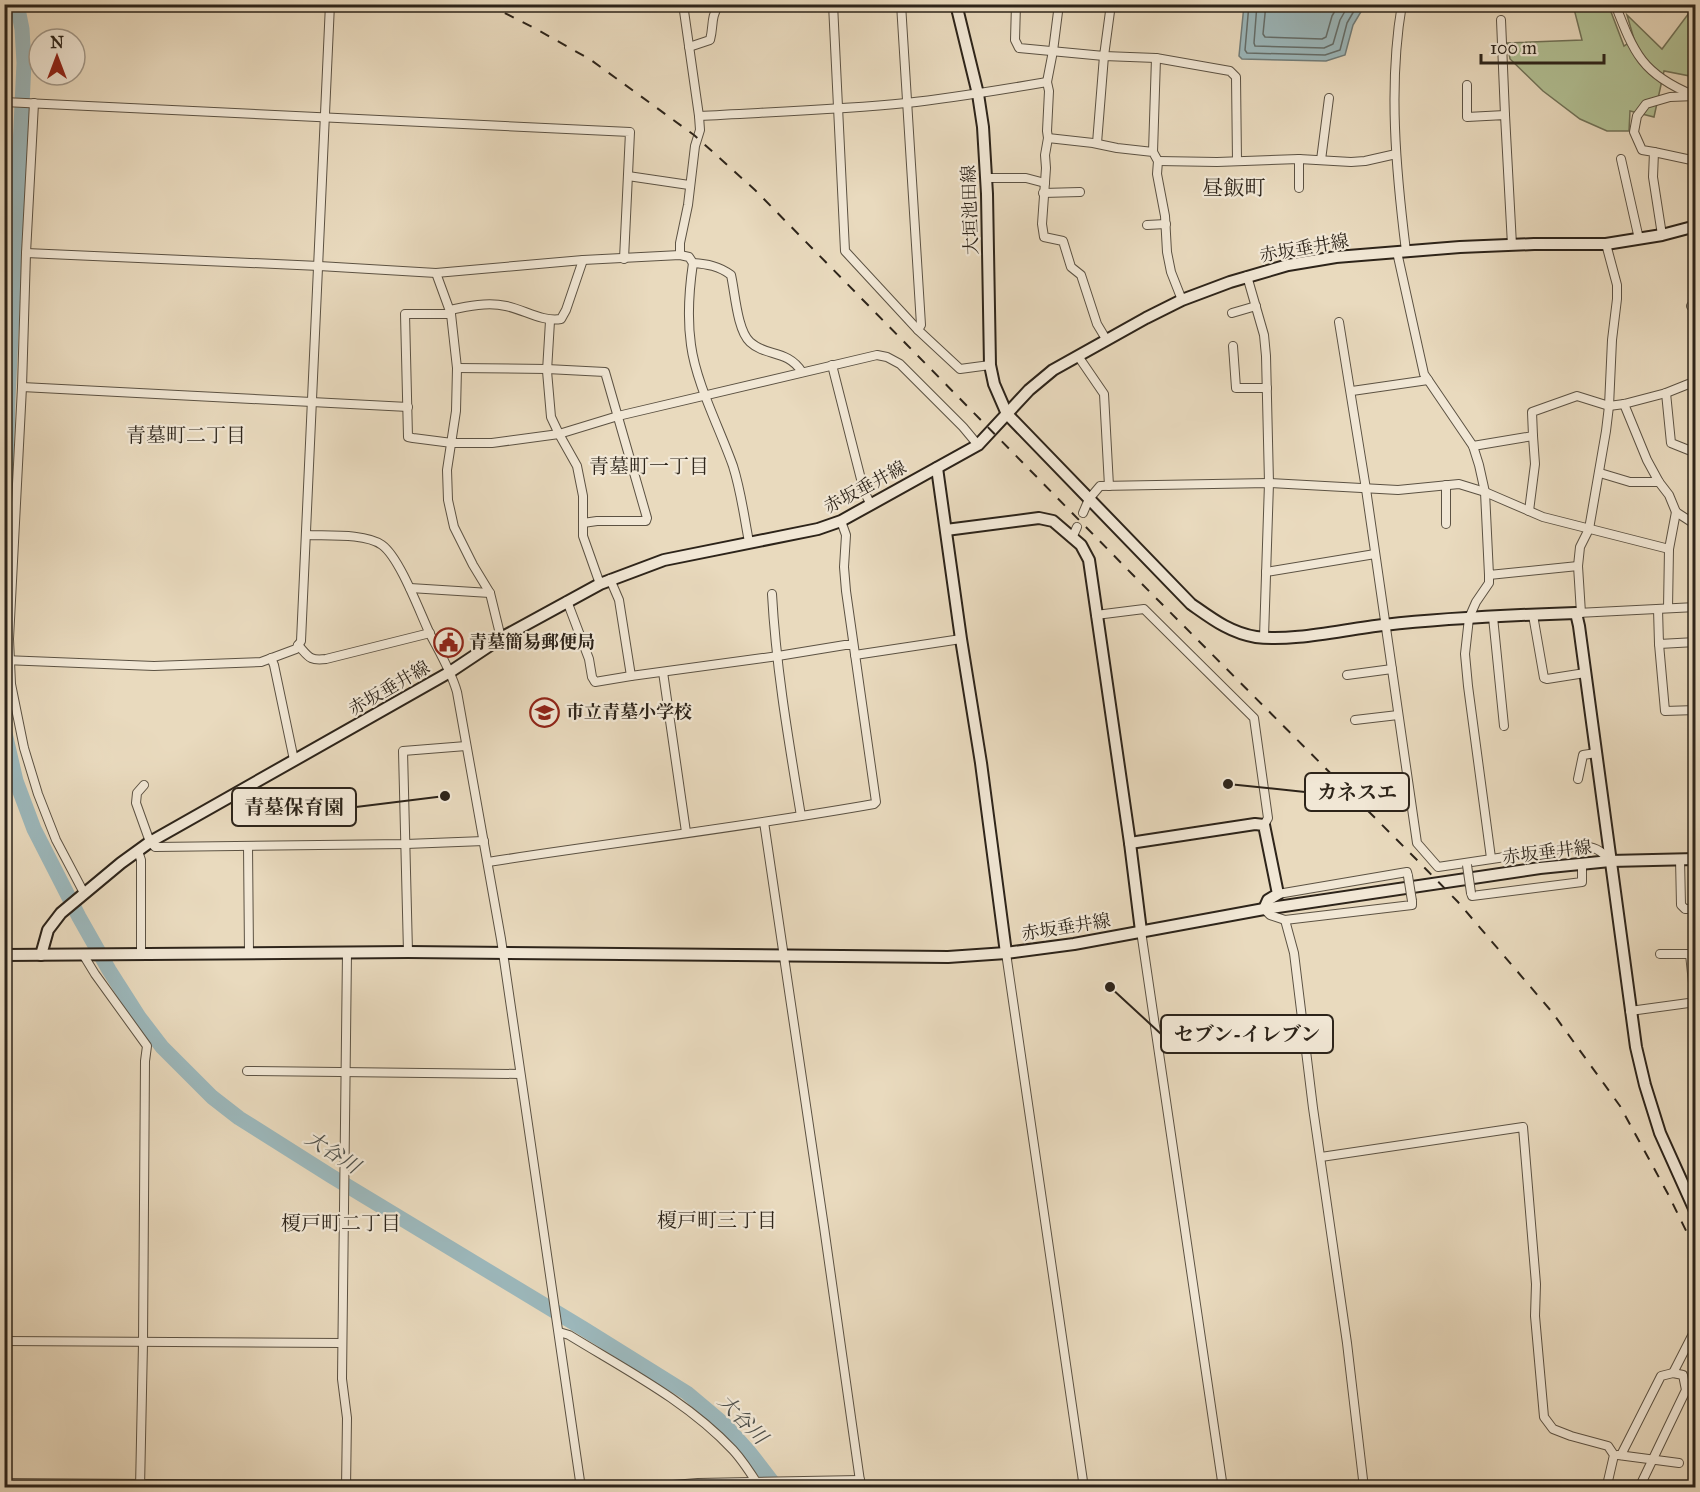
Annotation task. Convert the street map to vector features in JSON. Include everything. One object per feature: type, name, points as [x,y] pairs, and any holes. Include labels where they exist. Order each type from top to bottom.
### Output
[{"type":"main road","name":"大垣池田線","points":[[956,4],[978,93],[983,127],[990,365],[994,384],[1007,414]]},
{"type":"main road","name":"赤坂垂井線","points":[[41,955],[51,924],[66,908],[150,842],[450,672],[501,638],[605,581],[664,560],[818,529],[841,521],[978,445],[1043,377],[1106,339],[1182,300],[1247,276],[1326,258],[1512,245],[1606,244],[1662,235],[1695,226]]},
{"type":"main road","points":[[1007,414],[1191,604],[1236,632],[1264,637],[1291,637],[1386,625],[1469,618],[1578,613],[1636,1047],[1660,1133],[1695,1213]]},
{"type":"main road","points":[[937,468],[981,763],[1006,954]]},
{"type":"main road","points":[[946,530],[1039,518],[1053,521],[1075,532],[1089,560],[1141,931]]},
{"type":"main road","points":[[1130,843],[1255,824],[1264,825],[1278,894],[1268,900],[1264,909]]},
{"type":"main road","name":"赤坂垂井線","points":[[4,955],[502,952],[784,957],[948,957],[1006,954],[1264,909],[1540,868],[1611,861],[1695,859]]},
{"type":"street","points":[[7,660],[154,666],[261,662],[296,649],[301,641],[330,4]]},
{"type":"street","points":[[680,255],[695,146],[700,130],[683,4]]},
{"type":"street","points":[[689,47],[710,40],[713,29],[712,16],[719,4]]},
{"type":"street","points":[[833,4],[845,251],[918,330],[960,369],[990,365]]},
{"type":"street","points":[[901,4],[921,325],[918,330]]},
{"type":"street","points":[[1016,4],[1015,40],[1019,48],[1155,58],[1230,71],[1236,77],[1237,161]]},
{"type":"street","points":[[1059,4],[1047,82],[1049,92],[1048,138],[1041,224],[1044,237],[1063,241],[1071,267],[1081,275],[1097,324],[1106,339]]},
{"type":"street","points":[[1097,143],[1111,4]]},
{"type":"street","points":[[1402,4],[1395,63],[1396,154],[1401,252],[1418,353],[1424,374],[1473,446],[1485,492],[1490,575],[1489,583],[1476,602],[1469,618],[1465,654],[1491,858]]},
{"type":"street","points":[[1615,4],[1630,43],[1649,70],[1674,87],[1695,96]]},
{"type":"street","points":[[1501,20],[1512,245]]},
{"type":"street","points":[[1155,58],[1153,152],[1158,160],[1157,174],[1166,224],[1167,252],[1171,272],[1182,300]]},
{"type":"street","points":[[699,116],[907,103],[1047,82]]},
{"type":"street","points":[[1467,85],[1467,117],[1505,115]]},
{"type":"street","points":[[1695,96],[1670,97],[1646,104],[1637,116],[1634,132],[1642,150],[1695,161]]},
{"type":"street","points":[[1321,160],[1329,98]]},
{"type":"street","points":[[4,102],[630,132],[624,259]]},
{"type":"street","points":[[32,103],[22,387],[7,660],[22,738],[38,794],[81,896]]},
{"type":"street","points":[[1048,138],[1153,152]]},
{"type":"street","points":[[1654,152],[1653,177],[1662,235]]},
{"type":"street","points":[[1158,160],[1358,161],[1396,154]]},
{"type":"street","points":[[1299,159],[1299,188]]},
{"type":"street","points":[[1621,159],[1639,239]]},
{"type":"street","points":[[628,176],[689,185]]},
{"type":"street","points":[[986,178],[1026,178],[1045,183]]},
{"type":"street","points":[[1043,193],[1080,192]]},
{"type":"street","points":[[1147,225],[1166,224]]},
{"type":"street","points":[[1606,244],[1617,285],[1612,340],[1610,406],[1589,530],[1581,547],[1578,566],[1578,613],[1695,607]]},
{"type":"street","points":[[26,253],[436,273],[583,260],[680,255],[689,257],[693,263],[688,300],[691,346],[706,395],[733,466],[744,504],[749,542]]},
{"type":"street","points":[[583,260],[561,319],[550,321],[504,305],[488,304],[450,312],[405,314],[408,437],[452,443],[492,443],[559,434],[618,416],[877,355],[900,364],[978,445]]},
{"type":"street","points":[[693,263],[722,268],[730,275],[736,306],[748,341],[796,363],[802,372]]},
{"type":"street","points":[[436,273],[450,312],[456,368],[456,411],[447,470],[448,500],[454,527],[490,593],[501,638]]},
{"type":"street","points":[[1247,276],[1264,335],[1267,388],[1269,483],[1264,637]]},
{"type":"street","points":[[1232,313],[1256,306]]},
{"type":"street","points":[[550,321],[547,369],[551,417],[577,466],[583,496],[583,536],[605,581],[619,600],[631,676]]},
{"type":"street","points":[[1339,322],[1352,392],[1417,843],[1438,867],[1579,846],[1591,846],[1601,850],[1611,861]]},
{"type":"street","points":[[1233,346],[1236,388],[1267,388]]},
{"type":"street","points":[[1078,356],[1104,394],[1110,486]]},
{"type":"street","points":[[832,365],[864,491],[871,505]]},
{"type":"street","points":[[456,368],[605,372],[647,518],[646,521],[583,523]]},
{"type":"street","points":[[1352,392],[1428,380]]},
{"type":"street","points":[[1529,511],[1535,464],[1532,412],[1577,396],[1610,406],[1624,404],[1666,393],[1695,381]]},
{"type":"street","points":[[22,387],[408,406]]},
{"type":"street","points":[[1666,393],[1671,443],[1695,453]]},
{"type":"street","points":[[1624,404],[1647,460],[1669,495],[1676,513],[1669,549],[1668,608]]},
{"type":"street","points":[[1473,446],[1533,436]]},
{"type":"street","points":[[1600,473],[1630,482],[1659,482]]},
{"type":"street","points":[[1083,513],[1089,499],[1100,486],[1269,483],[1398,490],[1459,484],[1485,492],[1543,517],[1669,549]]},
{"type":"street","points":[[1446,485],[1446,524]]},
{"type":"street","points":[[1676,513],[1695,525]]},
{"type":"street","points":[[488,862],[874,804],[876,802],[846,591],[844,567],[846,535],[841,521]]},
{"type":"street","points":[[306,535],[357,537],[382,545],[392,556],[410,588],[450,672],[457,692],[488,862],[581,1488]]},
{"type":"street","points":[[1266,572],[1375,554]]},
{"type":"street","points":[[1490,575],[1578,566]]},
{"type":"street","points":[[410,588],[490,593]]},
{"type":"street","points":[[772,594],[788,733],[801,816]]},
{"type":"street","points":[[567,601],[589,659],[595,682],[853,645]]},
{"type":"street","points":[[1096,615],[1144,609],[1254,718],[1268,818],[1264,825]]},
{"type":"street","points":[[1658,609],[1665,711],[1695,710]]},
{"type":"street","points":[[1533,615],[1544,678],[1585,673]]},
{"type":"street","points":[[1493,617],[1504,726]]},
{"type":"street","points":[[298,645],[309,658],[326,659],[430,633]]},
{"type":"street","points":[[855,655],[961,639]]},
{"type":"street","points":[[1659,644],[1695,642]]},
{"type":"street","points":[[270,658],[274,665],[294,760]]},
{"type":"street","points":[[1347,675],[1392,669]]},
{"type":"street","points":[[663,672],[686,832]]},
{"type":"street","points":[[1355,720],[1398,715]]},
{"type":"street","points":[[408,952],[403,751],[466,746]]},
{"type":"street","points":[[1578,779],[1583,756],[1596,753]]},
{"type":"street","points":[[144,785],[137,793],[136,803],[142,824],[150,842],[155,847],[484,841]]},
{"type":"street","points":[[635,1488],[785,1482],[860,1484],[764,822]]},
{"type":"street","points":[[248,846],[249,954]]},
{"type":"street","points":[[138,851],[141,860],[141,955]]},
{"type":"street","points":[[1680,859],[1681,905],[1685,909],[1695,909]]},
{"type":"street","points":[[1467,863],[1472,896],[1582,882],[1582,864]]},
{"type":"street","points":[[1264,909],[1270,915],[1285,920],[1412,905],[1407,872],[1278,894]]},
{"type":"street","points":[[1285,920],[1294,954],[1313,1108],[1347,1343],[1364,1488]]},
{"type":"street","points":[[1141,931],[1223,1488]]},
{"type":"street","points":[[346,1487],[347,1418],[342,1379],[342,1343],[347,952]]},
{"type":"street","points":[[1006,954],[1084,1488]]},
{"type":"street","points":[[1630,1011],[1695,1002],[1693,954],[1660,954]]},
{"type":"street","points":[[88,956],[95,974],[147,1046],[145,1050],[140,1486]]},
{"type":"street","points":[[247,1071],[520,1074]]},
{"type":"street","points":[[1321,1156],[1523,1127],[1544,1417],[1553,1429],[1608,1446],[1617,1455],[1679,1463]]},
{"type":"street","points":[[1685,1189],[1695,1182]]},
{"type":"street","points":[[1672,1373],[1695,1328]]},
{"type":"street","points":[[558,1329],[665,1393],[707,1426],[735,1452],[759,1484]]},
{"type":"street","points":[[4,1341],[342,1343]]},
{"type":"street","points":[[1608,1488],[1608,1481],[1617,1455],[1661,1376],[1672,1373],[1683,1375],[1686,1390],[1639,1488]]},
{"type":"street","points":[[1682,1488],[1695,1481]]},
{"type":"street","points":[[4,1483],[362,1488]]},
{"type":"green space","points":[[1608,4],[1624,46],[1634,39],[1627,15],[1662,49],[1695,5],[1695,77],[1664,71],[1654,117],[1630,111],[1629,131],[1607,131],[1580,119],[1543,91],[1510,59],[1507,43],[1582,40],[1573,5]]},
{"type":"water","points":[[1244,5],[1365,5],[1353,25],[1345,55],[1326,61],[1242,59],[1239,56]]},
{"type":"waterway","name":"大谷川","points":[[4,581],[8,501],[6,475],[8,398],[24,63],[22,29],[17,4]]},
{"type":"waterway","name":"大谷川","points":[[4,729],[16,781],[34,829],[79,917],[139,1017],[162,1047],[212,1097],[239,1118],[331,1176],[687,1393],[725,1425],[777,1488]]},
{"type":"railway","points":[[487,4],[591,60],[694,135],[755,190],[1458,902],[1552,1012],[1620,1106],[1696,1251]]},
{"type":"place","name":"青墓簡易郵便局","points":[[448,642]]},
{"type":"place","name":"市立青墓小学校","points":[[545,712]]},
{"type":"place","name":"カネスエ","points":[[1228,784]]},
{"type":"place","name":"青墓保育園","points":[[445,796]]},
{"type":"place","name":"セブン-イレブン","points":[[1110,987]]},
{"type":"district","name":"昼飯町","points":[[1234,188]]},
{"type":"district","name":"青墓町二丁目","points":[[186,435]]},
{"type":"district","name":"青墓町一丁目","points":[[649,466]]},
{"type":"district","name":"榎戸町三丁目","points":[[717,1220]]},
{"type":"district","name":"榎戸町二丁目","points":[[341,1223]]}]
